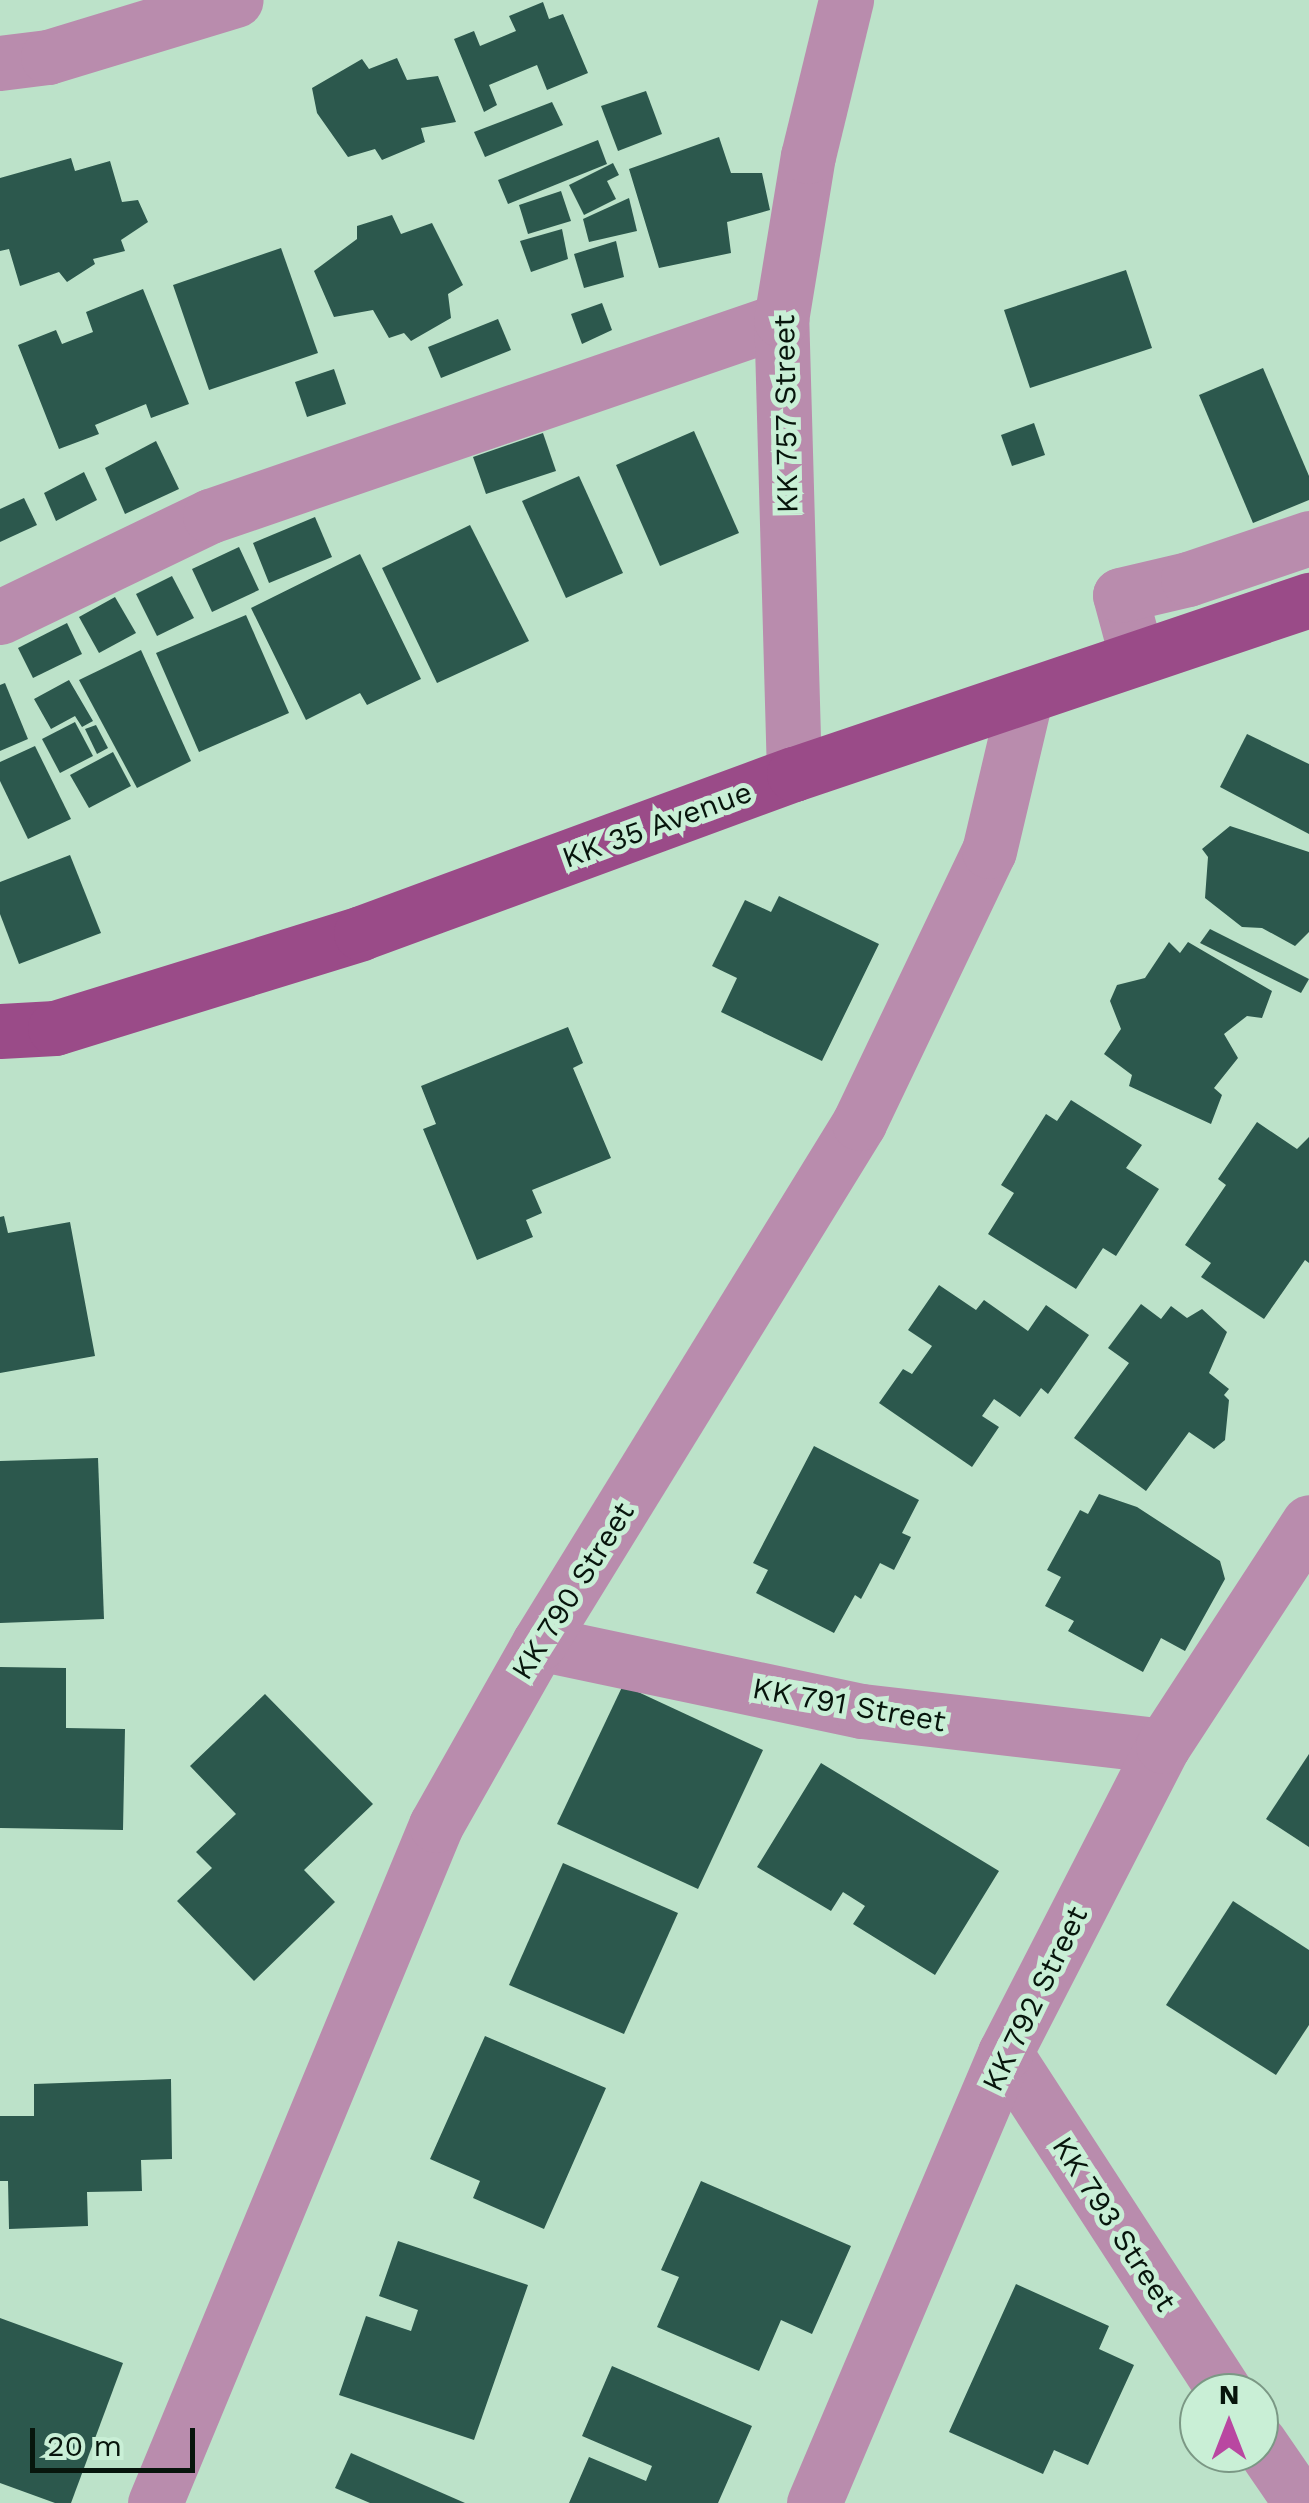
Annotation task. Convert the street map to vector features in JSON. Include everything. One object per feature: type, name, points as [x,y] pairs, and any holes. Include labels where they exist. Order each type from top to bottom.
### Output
[{"type":"main road","name":"KK 35 Avenue","points":[[0,1031],[54,1028],[361,933],[794,774],[1309,600]]},
{"type":"street","points":[[0,63],[48,57],[236,0]]},
{"type":"street","name":"KK 757 Street","points":[[794,774],[781,320],[808,156],[846,0]]},
{"type":"street","points":[[0,618],[210,516],[781,320]]},
{"type":"street","points":[[1137,658],[1120,595],[1188,579],[1309,538]]},
{"type":"street","name":"KK 790 Street","points":[[155,2503],[436,1824],[539,1644],[859,1123],[989,851],[1025,699]]},
{"type":"street","name":"KK 792 Street","points":[[814,2503],[1005,2053],[1163,1746],[1309,1522]]},
{"type":"street","name":"KK 791 Street","points":[[539,1644],[862,1711],[1163,1746]]},
{"type":"street","name":"KK 793 Street","points":[[1005,2053],[1213,2373]]},
{"type":"street","points":[[1279,2471],[1301,2503]]},
{"type":"building","points":[[543,2],[549,19],[563,14],[588,73],[547,90],[537,65],[489,85],[497,105],[484,112],[454,39],[474,31],[480,46],[516,31],[509,16]]},
{"type":"building","points":[[397,58],[407,80],[438,76],[456,122],[421,128],[425,142],[382,160],[375,149],[348,157],[317,113],[312,88],[362,59],[369,69]]},
{"type":"building","points":[[646,91],[662,134],[618,151],[601,106]]},
{"type":"building","points":[[552,102],[563,125],[485,157],[474,132]]},
{"type":"building","points":[[719,137],[731,173],[762,173],[770,210],[727,222],[731,253],[659,268],[629,169]]},
{"type":"building","points":[[598,140],[607,164],[508,204],[498,180]]},
{"type":"building","points":[[71,158],[75,171],[110,161],[122,202],[138,200],[148,222],[121,240],[125,251],[93,259],[95,264],[67,282],[59,272],[20,286],[9,249],[0,251],[0,178]]},
{"type":"building","points":[[613,163],[619,175],[607,181],[616,199],[584,215],[569,185]]},
{"type":"building","points":[[561,191],[571,221],[528,234],[519,205]]},
{"type":"building","points":[[629,198],[637,231],[589,242],[583,219]]},
{"type":"building","points":[[392,215],[401,234],[432,223],[463,285],[448,294],[451,318],[411,341],[404,333],[389,338],[373,310],[334,317],[314,271],[357,239],[357,226]]},
{"type":"building","points":[[562,229],[568,259],[531,272],[520,241]]},
{"type":"building","points":[[616,241],[624,277],[584,288],[574,254]]},
{"type":"building","points":[[281,248],[318,353],[209,390],[173,285]]},
{"type":"building","points":[[1126,270],[1152,348],[1030,388],[1004,310]]},
{"type":"building","points":[[143,289],[189,404],[151,418],[146,404],[95,425],[99,434],[59,449],[18,345],[56,330],[62,344],[93,332],[86,312]]},
{"type":"building","points":[[602,303],[612,330],[582,344],[571,314]]},
{"type":"building","points":[[498,319],[511,350],[441,378],[428,347]]},
{"type":"building","points":[[1263,368],[1309,476],[1309,500],[1253,523],[1199,395]]},
{"type":"building","points":[[334,369],[346,404],[307,417],[295,382]]},
{"type":"building","points":[[1034,423],[1045,455],[1012,466],[1001,435]]},
{"type":"building","points":[[694,431],[739,533],[660,566],[616,465]]},
{"type":"building","points":[[543,433],[556,471],[486,494],[473,457]]},
{"type":"building","points":[[156,441],[179,489],[125,514],[105,468]]},
{"type":"building","points":[[84,472],[97,500],[56,521],[44,493]]},
{"type":"building","points":[[579,476],[623,573],[566,598],[522,501]]},
{"type":"building","points":[[24,498],[37,525],[0,542],[0,509]]},
{"type":"building","points":[[315,517],[332,557],[269,583],[253,543]]},
{"type":"building","points":[[470,525],[529,641],[437,683],[382,568]]},
{"type":"building","points":[[239,547],[259,590],[212,612],[192,569]]},
{"type":"building","points":[[360,554],[421,679],[367,705],[360,693],[306,720],[251,608]]},
{"type":"building","points":[[172,576],[194,618],[157,636],[136,594]]},
{"type":"building","points":[[115,597],[136,633],[99,653],[79,617]]},
{"type":"building","points":[[246,615],[289,713],[199,752],[156,653]]},
{"type":"building","points":[[67,623],[82,654],[33,678],[18,648]]},
{"type":"building","points":[[141,650],[191,761],[137,788],[79,680]]},
{"type":"building","points":[[69,680],[93,721],[82,727],[75,716],[51,729],[34,699]]},
{"type":"building","points":[[5,683],[28,739],[0,751],[0,685]]},
{"type":"building","points":[[75,722],[93,756],[60,773],[42,739]]},
{"type":"building","points":[[96,725],[108,748],[97,754],[85,729]]},
{"type":"building","points":[[1247,734],[1309,764],[1309,834],[1220,787]]},
{"type":"building","points":[[35,746],[71,819],[28,839],[0,781],[0,762]]},
{"type":"building","points":[[113,752],[131,786],[89,808],[70,775]]},
{"type":"building","points":[[1230,826],[1309,852],[1309,932],[1295,946],[1262,928],[1242,927],[1205,898],[1208,857],[1202,849]]},
{"type":"building","points":[[70,855],[101,933],[19,964],[0,914],[0,882]]},
{"type":"building","points":[[779,896],[879,944],[822,1061],[721,1012],[737,978],[712,966],[745,900],[771,912]]},
{"type":"building","points":[[1210,929],[1309,979],[1301,993],[1200,943]]},
{"type":"building","points":[[1169,942],[1180,953],[1188,942],[1272,991],[1262,1018],[1247,1016],[1224,1034],[1238,1058],[1214,1088],[1222,1095],[1211,1124],[1129,1086],[1132,1075],[1104,1054],[1121,1029],[1110,1001],[1117,985],[1145,978]]},
{"type":"building","points":[[568,1027],[583,1063],[573,1068],[611,1158],[532,1190],[542,1213],[526,1220],[533,1237],[477,1260],[423,1129],[436,1124],[421,1086]]},
{"type":"building","points":[[1071,1100],[1142,1145],[1126,1168],[1159,1189],[1116,1256],[1103,1248],[1076,1289],[988,1234],[1014,1193],[1001,1185],[1046,1114],[1057,1121]]},
{"type":"building","points":[[1257,1122],[1297,1149],[1309,1137],[1309,1263],[1305,1260],[1264,1319],[1201,1277],[1211,1263],[1185,1245],[1226,1185],[1218,1179]]},
{"type":"building","points":[[4,1216],[8,1233],[70,1222],[95,1356],[0,1373],[0,1217]]},
{"type":"building","points":[[939,1285],[976,1310],[984,1300],[1028,1331],[1046,1305],[1089,1335],[1048,1394],[1041,1388],[1020,1417],[994,1399],[982,1416],[999,1427],[972,1467],[879,1403],[903,1369],[912,1374],[932,1346],[908,1330]]},
{"type":"building","points":[[1141,1304],[1161,1319],[1171,1306],[1187,1318],[1202,1309],[1227,1332],[1209,1373],[1229,1389],[1224,1395],[1229,1400],[1225,1440],[1214,1449],[1189,1432],[1146,1491],[1074,1438],[1129,1363],[1108,1348]]},
{"type":"building","points":[[814,1446],[919,1500],[902,1533],[911,1537],[894,1570],[880,1563],[861,1599],[855,1595],[834,1633],[756,1593],[768,1570],[753,1563]]},
{"type":"building","points":[[98,1458],[104,1619],[0,1623],[0,1461]]},
{"type":"building","points":[[1099,1494],[1137,1507],[1220,1561],[1225,1579],[1185,1651],[1161,1638],[1143,1672],[1068,1631],[1074,1621],[1045,1606],[1061,1577],[1047,1570],[1080,1510],[1088,1514]]},
{"type":"building","points":[[0,1667],[66,1668],[66,1728],[125,1729],[123,1830],[0,1828]]},
{"type":"building","points":[[623,1685],[763,1750],[698,1889],[557,1824]]},
{"type":"building","points":[[265,1694],[373,1804],[304,1870],[335,1902],[254,1981],[177,1901],[212,1868],[196,1852],[236,1814],[190,1766]]},
{"type":"building","points":[[1309,1754],[1309,1847],[1266,1819]]},
{"type":"building","points":[[821,1763],[999,1871],[935,1975],[853,1924],[865,1906],[843,1892],[831,1911],[757,1867]]},
{"type":"building","points":[[563,1863],[678,1913],[624,2034],[509,1985]]},
{"type":"building","points":[[1233,1901],[1309,1950],[1309,2025],[1276,2075],[1166,2005]]},
{"type":"building","points":[[485,2036],[606,2088],[544,2229],[473,2198],[480,2181],[430,2159]]},
{"type":"building","points":[[171,2079],[172,2159],[141,2160],[142,2191],[87,2192],[88,2226],[9,2229],[8,2181],[0,2181],[0,2116],[34,2116],[34,2084]]},
{"type":"building","points":[[701,2181],[851,2246],[812,2334],[781,2320],[759,2371],[657,2327],[679,2277],[661,2270]]},
{"type":"building","points":[[398,2241],[528,2285],[474,2440],[339,2395],[366,2316],[411,2331],[418,2310],[379,2296]]},
{"type":"building","points":[[1016,2284],[1109,2326],[1099,2349],[1134,2365],[1088,2465],[1054,2450],[1043,2474],[949,2432]]},
{"type":"building","points":[[0,2318],[123,2363],[71,2503],[55,2503],[0,2483]]},
{"type":"building","points":[[612,2366],[752,2426],[718,2503],[569,2503],[589,2457],[646,2481],[652,2466],[582,2436]]},
{"type":"building","points":[[351,2453],[465,2503],[370,2503],[335,2488]]}]
